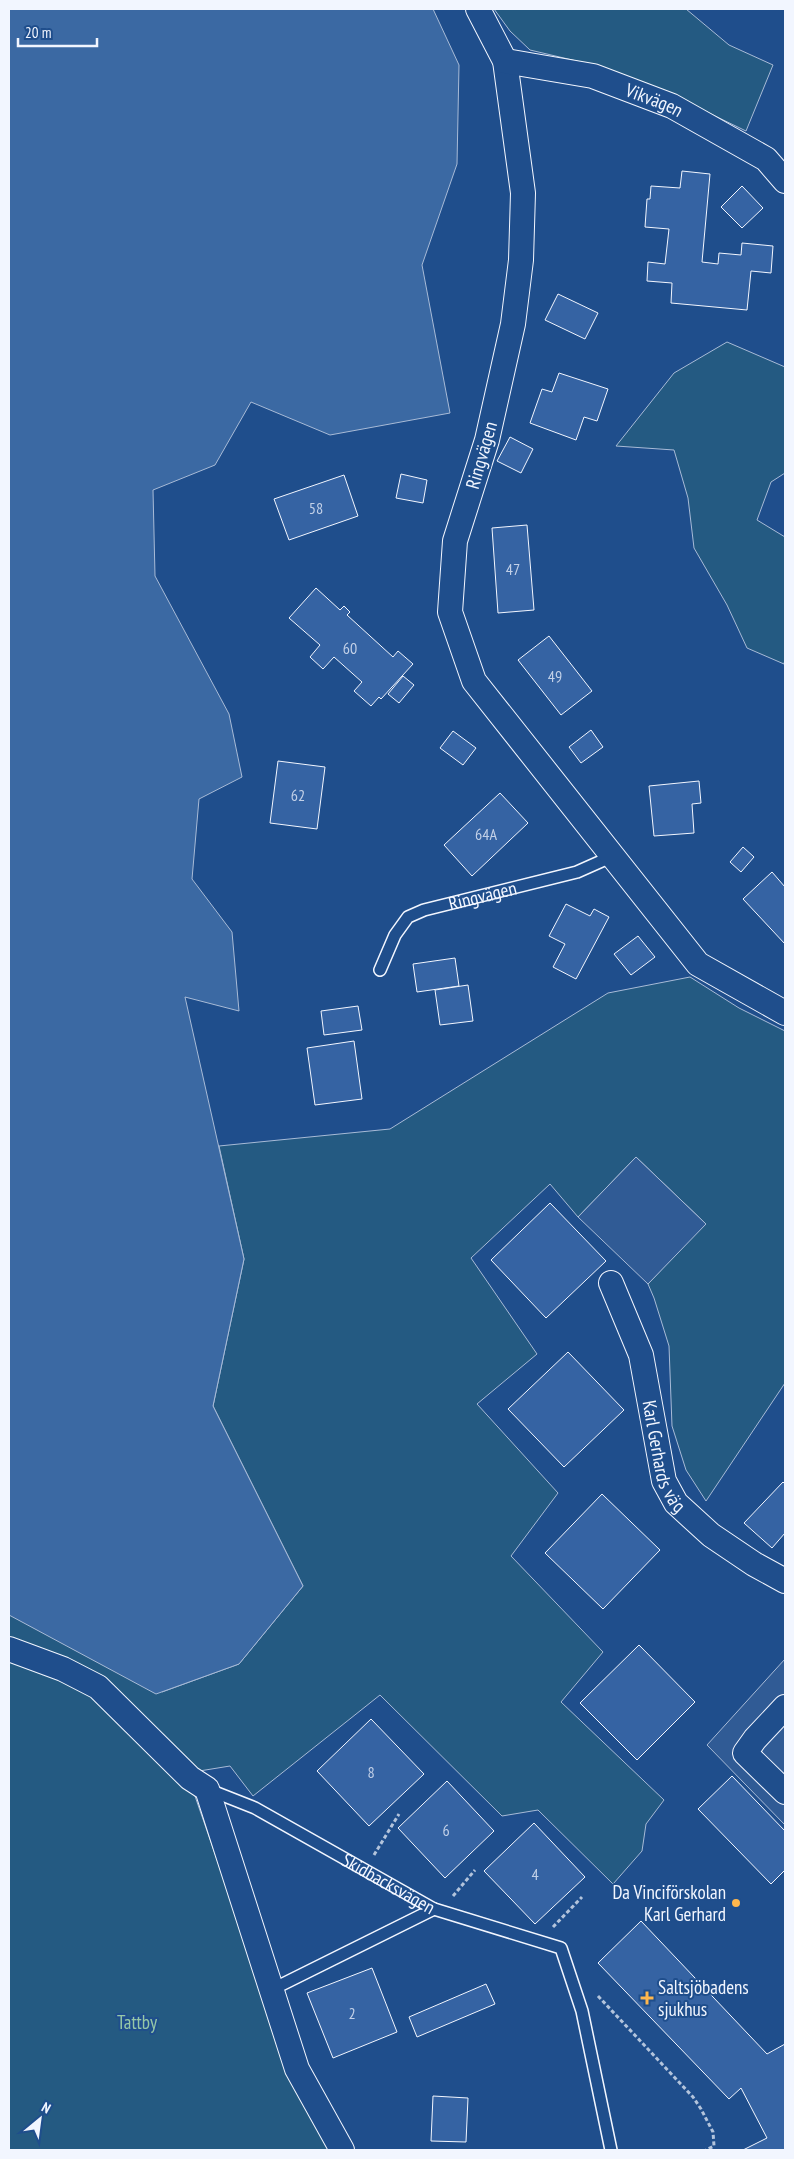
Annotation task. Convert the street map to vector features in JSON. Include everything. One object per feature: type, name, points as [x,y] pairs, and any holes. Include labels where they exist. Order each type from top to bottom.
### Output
[{"type":"street","name":"Ringvägen","points":[[478,9],[505,61],[523,193],[521,260],[513,324],[487,440],[455,541],[450,612],[474,681],[698,964],[785,1013]]},
{"type":"street","name":"Vikvägen","points":[[505,61],[593,76],[672,106],[766,159],[785,181]]},
{"type":"street","name":"Karl Gerhards väg","points":[[611,1283],[641,1355],[664,1481],[676,1503],[711,1535],[754,1564],[785,1581]]},
{"type":"street","name":"Skidbacksvägen","points":[[9,1650],[63,1668],[98,1687],[190,1778],[207,1789]]},
{"type":"street","points":[[785,1707],[755,1739],[745,1753],[785,1792]]},
{"type":"street","points":[[207,1789],[297,2069],[342,2150]]},
{"type":"lane","name":"Ringvägen","points":[[380,970],[395,935],[408,917],[424,910],[577,872],[613,856]]},
{"type":"lane","name":"Skidbacksvägen","points":[[207,1789],[255,1808],[437,1910]]},
{"type":"lane","name":"Skidbacksvägen","points":[[272,1990],[437,1910]]},
{"type":"lane","points":[[437,1910],[561,1948],[582,2011],[611,2150]]},
{"type":"path","points":[[364,1870],[399,1814]]},
{"type":"path","points":[[437,1910],[475,1870]]},
{"type":"path","points":[[538,1942],[582,1897]]},
{"type":"path","points":[[568,1971],[592,1990],[702,2109],[713,2132],[714,2146],[706,2150]]},
{"type":"green space","points":[[494,9],[686,9],[729,45],[773,65],[746,131],[678,98],[602,67],[530,50],[510,31]]},
{"type":"green space","points":[[727,342],[785,367],[785,473],[771,482],[757,520],[785,537],[784,664],[747,648],[727,605],[694,548],[688,498],[674,450],[616,446],[674,373]]},
{"type":"green space","name":"Tattby","points":[[690,977],[739,1008],[785,1031],[785,1383],[706,1501],[686,1470],[672,1426],[669,1346],[648,1284],[705,1223],[636,1157],[578,1217],[550,1184],[471,1258],[537,1354],[477,1404],[558,1493],[511,1556],[603,1652],[561,1702],[664,1800],[646,1824],[642,1851],[613,1884],[538,1810],[502,1816],[380,1695],[253,1796],[230,1766],[187,1773],[267,2004],[334,2150],[9,2150],[9,1335],[162,1692],[239,1664],[303,1586],[213,1406],[244,1259],[219,1146],[390,1129],[608,993]]},
{"type":"shaded area","points":[[9,9],[433,9],[459,65],[457,164],[422,265],[450,413],[330,435],[251,402],[215,465],[153,490],[155,576],[229,714],[242,777],[199,799],[192,879],[232,932],[239,1011],[185,997],[244,1259],[213,1406],[303,1586],[239,1664],[156,1694],[9,1615]]},
{"type":"shaded area","points":[[636,1157],[706,1224],[648,1284],[578,1217]]},
{"type":"shaded area","points":[[785,1659],[785,1825],[707,1745]]},
{"type":"building","points":[[682,171],[710,174],[702,262],[718,264],[719,253],[741,255],[742,243],[773,246],[771,273],[751,271],[747,310],[671,303],[672,283],[647,281],[648,262],[665,264],[669,229],[645,227],[647,199],[650,199],[651,186],[680,188]]},
{"type":"building","points":[[742,186],[763,208],[742,228],[721,207]]},
{"type":"building","points":[[558,294],[598,313],[585,339],[545,320]]},
{"type":"building","points":[[559,373],[608,389],[597,421],[584,417],[576,440],[530,423],[542,389],[552,392]]},
{"type":"building","points":[[510,437],[533,449],[521,473],[497,461]]},
{"type":"building","points":[[401,474],[427,480],[423,503],[396,498]]},
{"type":"building","points":[[344,475],[358,516],[289,540],[274,499]]},
{"type":"building","points":[[527,525],[534,610],[498,613],[492,528]]},
{"type":"building","points":[[316,588],[340,610],[344,606],[350,612],[347,615],[393,657],[398,651],[413,664],[381,699],[379,697],[371,706],[354,691],[362,682],[334,657],[323,669],[310,657],[320,645],[289,618]]},
{"type":"building","points":[[549,636],[592,691],[561,715],[518,660]]},
{"type":"building","points":[[403,676],[414,685],[399,703],[388,694]]},
{"type":"building","points":[[591,730],[603,747],[581,763],[569,747]]},
{"type":"building","points":[[453,731],[476,748],[463,765],[440,748]]},
{"type":"building","points":[[278,761],[325,767],[317,829],[270,823]]},
{"type":"building","points":[[699,781],[701,803],[692,804],[694,833],[654,836],[649,786]]},
{"type":"building","points":[[500,793],[528,823],[472,876],[444,845]]},
{"type":"building","points":[[743,847],[754,857],[741,872],[730,862]]},
{"type":"building","points":[[772,872],[785,887],[785,944],[743,899]]},
{"type":"building","points":[[566,904],[590,916],[594,909],[609,917],[576,979],[553,967],[565,944],[549,936]]},
{"type":"building","points":[[638,936],[655,957],[631,975],[614,954]]},
{"type":"building","points":[[455,958],[459,986],[417,992],[413,964]]},
{"type":"building","points":[[468,985],[473,1021],[440,1025],[435,990]]},
{"type":"building","points":[[358,1006],[362,1030],[324,1035],[321,1011]]},
{"type":"building","points":[[354,1041],[362,1099],[315,1105],[307,1048]]},
{"type":"building","points":[[550,1203],[606,1261],[546,1318],[491,1260]]},
{"type":"building","points":[[568,1352],[624,1410],[564,1467],[508,1409]]},
{"type":"building","points":[[783,1482],[785,1484],[785,1533],[772,1548],[744,1523]]},
{"type":"building","points":[[602,1494],[660,1550],[603,1609],[545,1553]]},
{"type":"building","points":[[639,1645],[695,1702],[637,1760],[580,1703]]},
{"type":"building","points":[[371,1719],[424,1774],[369,1826],[317,1771]]},
{"type":"building","points":[[732,1776],[785,1831],[785,1870],[771,1884],[698,1809]]},
{"type":"building","points":[[447,1781],[494,1831],[445,1878],[398,1828]]},
{"type":"building","points":[[534,1823],[585,1877],[535,1924],[484,1871]]},
{"type":"building","points":[[641,1921],[767,2054],[785,2044],[785,2150],[743,2150],[767,2138],[741,2088],[729,2099],[598,1963]]},
{"type":"building","points":[[372,1968],[397,2032],[333,2058],[307,1993]]},
{"type":"building","points":[[486,1984],[495,2004],[417,2037],[409,2017]]},
{"type":"building","points":[[433,2096],[468,2098],[466,2142],[431,2141]]},
{"type":"place","name":"Da Vinciförskolan Karl Gerhard","points":[[736,1903]]},
{"type":"place","name":"Saltsjöbadens sjukhus","points":[[647,1998]]}]
